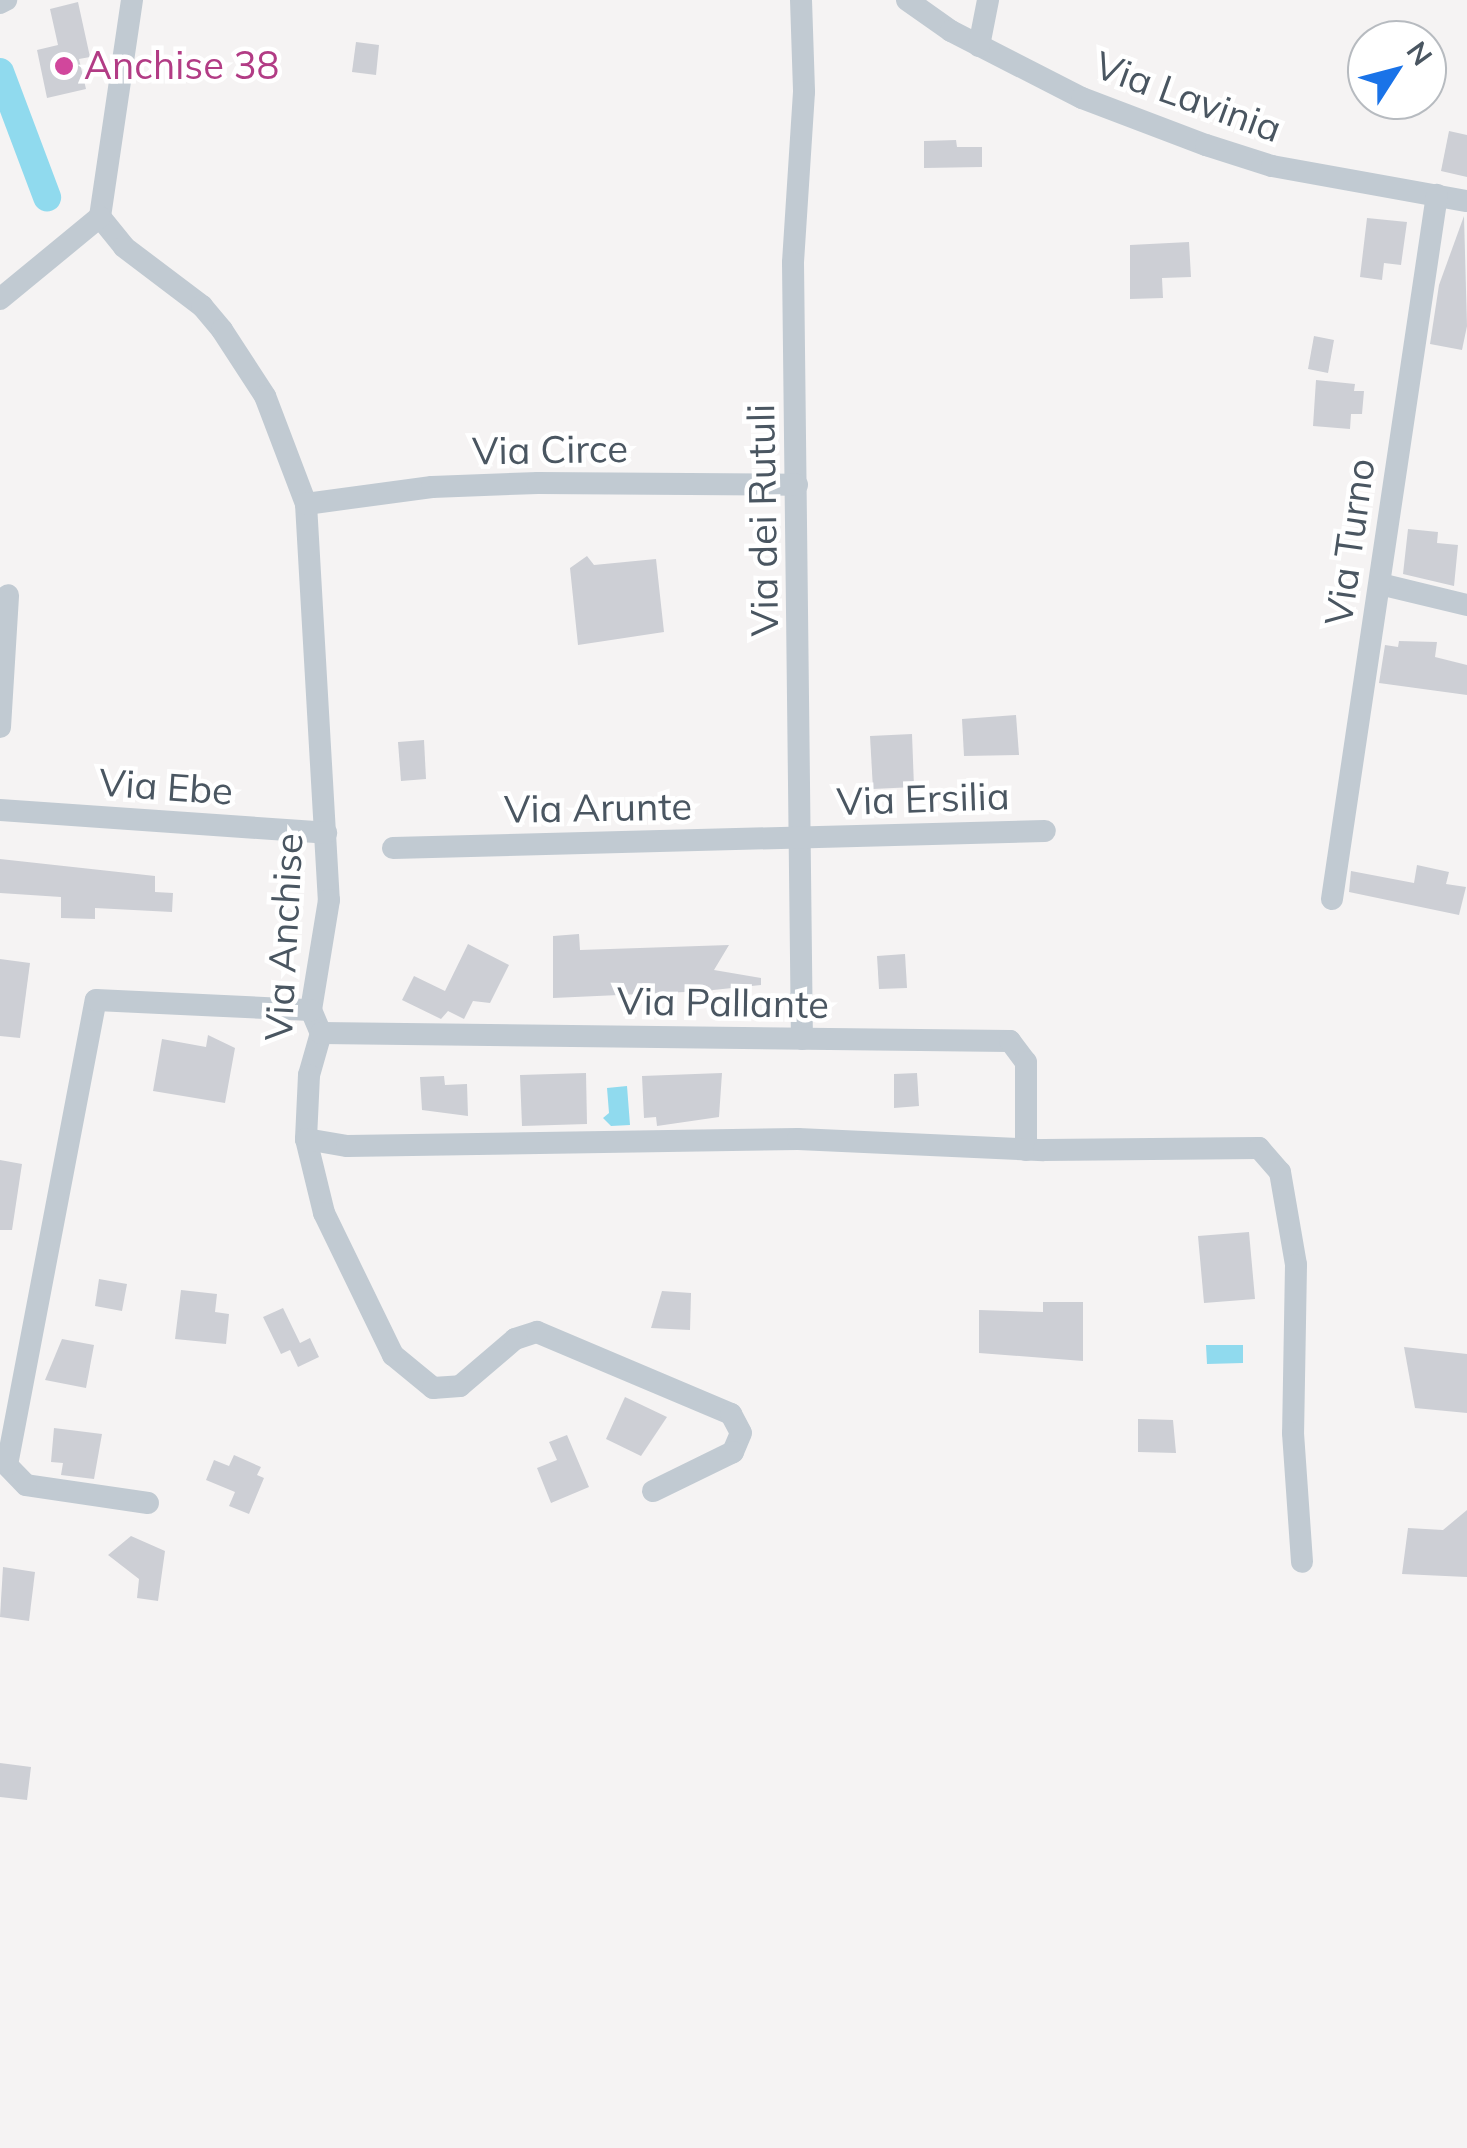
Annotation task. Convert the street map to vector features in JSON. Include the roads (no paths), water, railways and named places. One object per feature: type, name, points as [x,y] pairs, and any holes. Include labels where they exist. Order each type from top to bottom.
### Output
[{"type":"street","points":[[5,289],[100,217],[132,0]]},
{"type":"street","name":"Via dei Rutuli","points":[[801,0],[804,92],[793,263],[804,838],[802,1039]]},
{"type":"street","name":"Via Lavinia","points":[[907,0],[978,46],[1082,98],[1206,145],[1272,166],[1467,201]]},
{"type":"street","points":[[978,46],[988,0]]},
{"type":"street","name":"Via Turno","points":[[1332,899],[1438,194]]},
{"type":"street","name":"Via Anchise","points":[[100,217],[124,247],[202,306],[222,330],[266,396],[306,504],[329,900],[311,1010],[320,1033],[308,1075],[306,1139],[324,1213],[374,1324],[416,1378],[433,1388],[460,1386],[515,1339],[537,1332],[731,1414],[741,1432],[733,1452],[653,1491]]},
{"type":"street","name":"Via Circe","points":[[306,504],[502,484],[797,485]]},
{"type":"street","points":[[1380,584],[1467,605]]},
{"type":"street","points":[[0,726],[8,595]]},
{"type":"street","name":"Via Ebe","points":[[0,810],[326,833]]},
{"type":"street","name":"Via Ersilia","points":[[804,838],[1044,831]]},
{"type":"street","name":"Via Arunte","points":[[393,848],[804,838]]},
{"type":"street","points":[[148,1504],[26,1486],[8,1466],[96,1000],[311,1010]]},
{"type":"street","name":"Via Pallante","points":[[320,1033],[1010,1042],[1026,1062],[1026,1150]]},
{"type":"street","points":[[306,1139],[348,1146],[798,1138],[1026,1150],[1258,1148],[1274,1161],[1296,1266],[1293,1433],[1302,1562]]},
{"type":"water","points":[[627,1086],[630,1125],[611,1126],[603,1118],[609,1113],[607,1088]]},
{"type":"water","points":[[1206,1345],[1243,1345],[1243,1363],[1207,1364]]},
{"type":"waterway","points":[[0,72],[47,197]]},
{"type":"place","name":"Anchise 38","points":[[64,66]]}]
